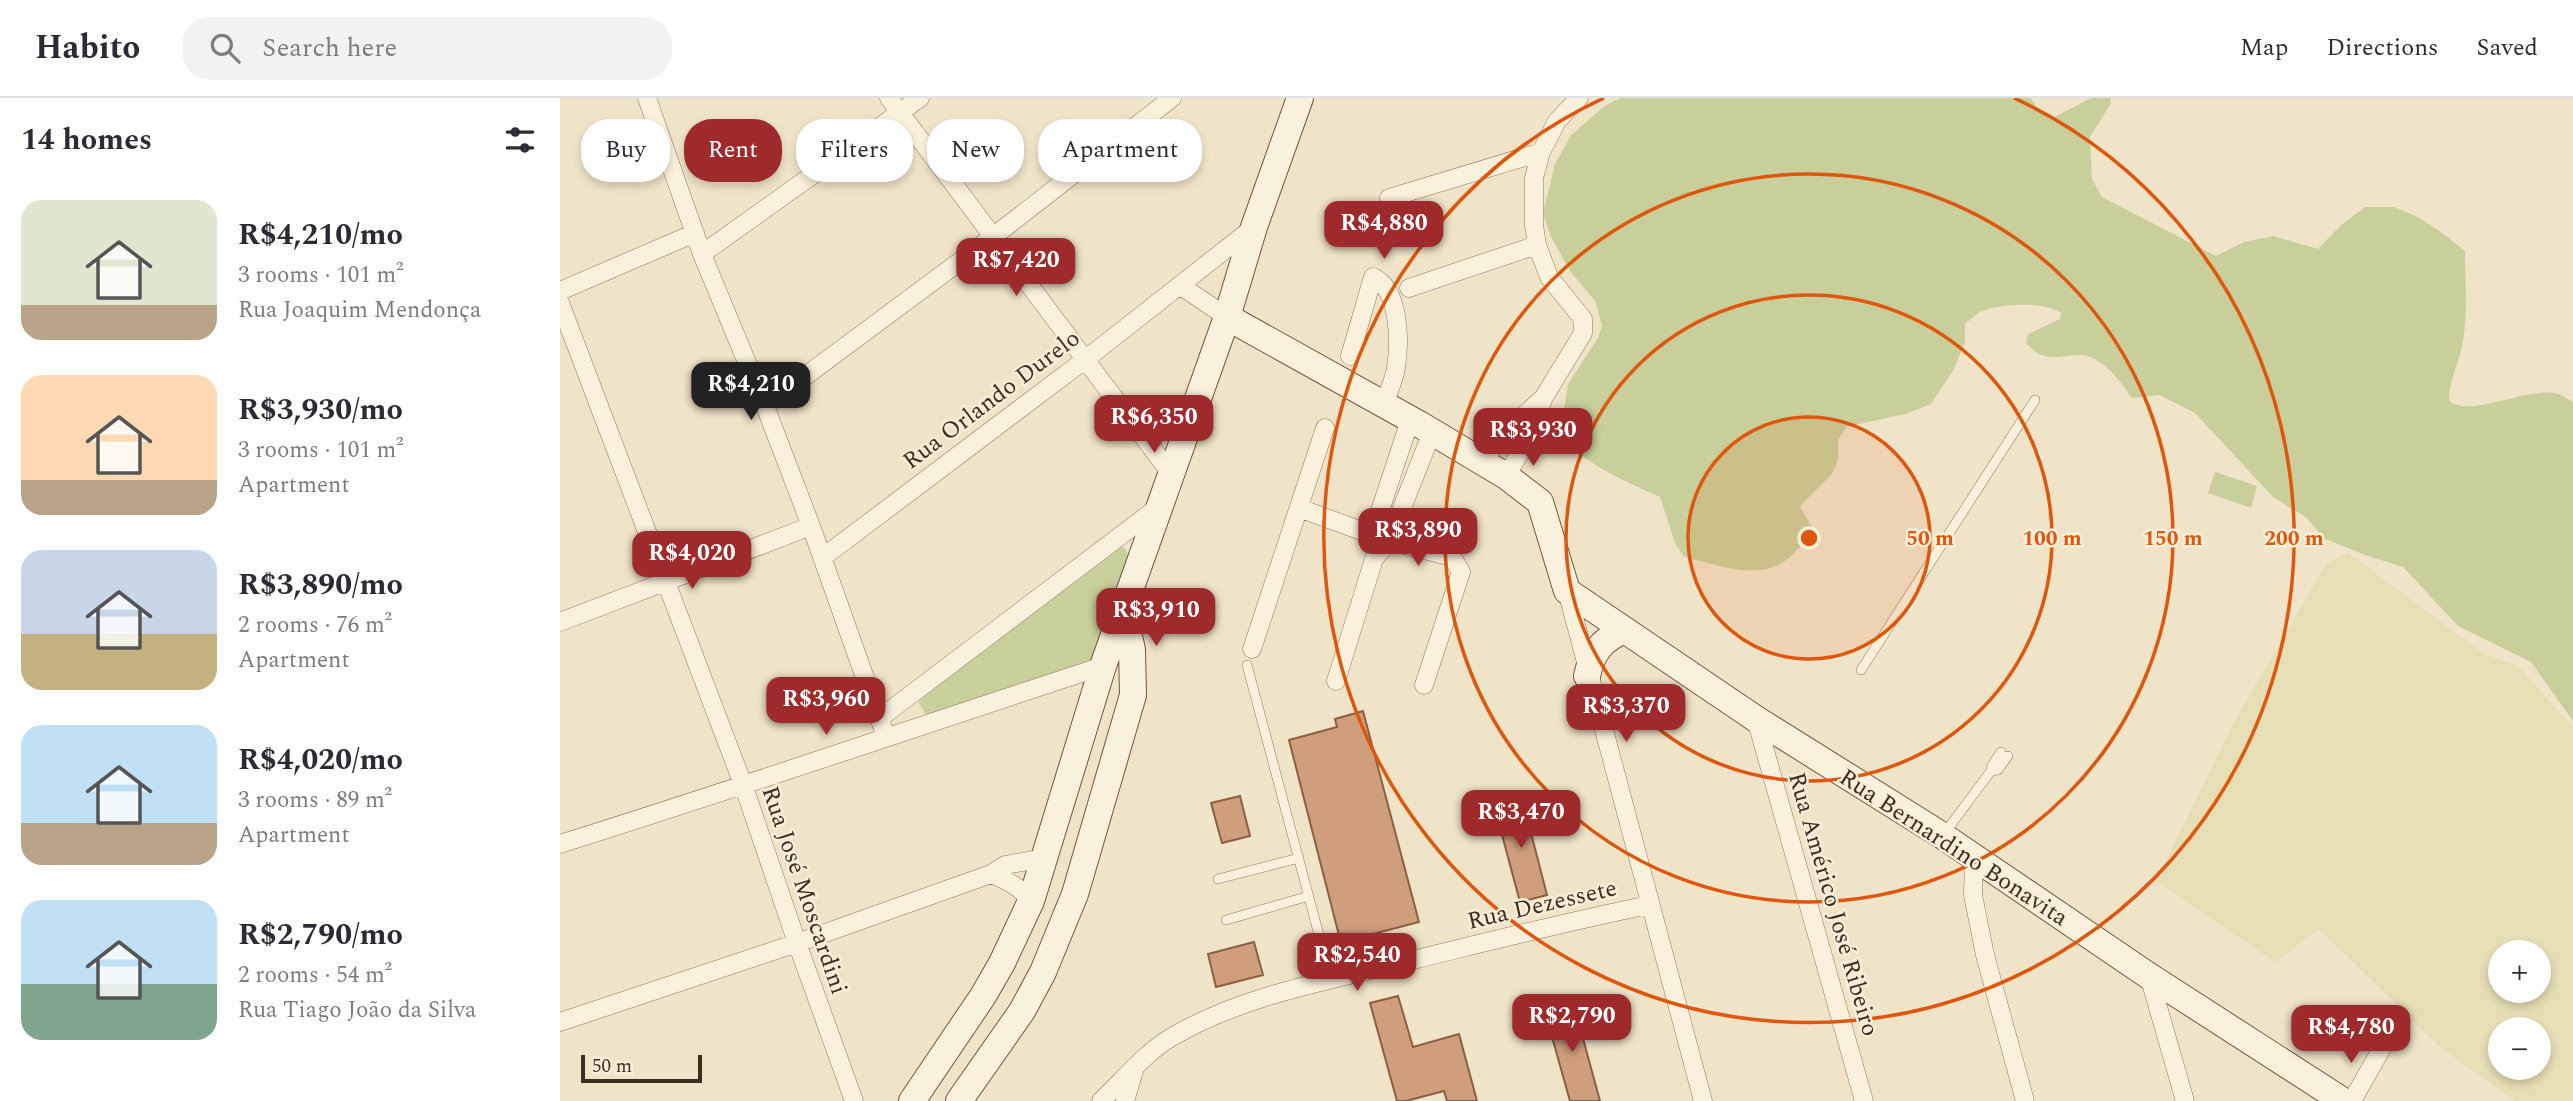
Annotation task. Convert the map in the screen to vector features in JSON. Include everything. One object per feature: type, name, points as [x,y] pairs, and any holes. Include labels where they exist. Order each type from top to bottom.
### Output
[{"type":"street","points":[[889,98],[1172,475]]},
{"type":"street","points":[[702,254],[920,98]]},
{"type":"street","points":[[765,406],[994,236],[1172,98]]},
{"type":"street","points":[[912,1101],[983,996],[1031,901],[1103,666],[1227,317],[1254,227],[1300,98]]},
{"type":"street","points":[[1506,476],[1528,440],[1544,397],[1583,332],[1583,319],[1549,277],[1537,245],[1534,225],[1534,178],[1541,152],[1557,121],[1579,98]]},
{"type":"street","points":[[652,101],[702,254],[811,526],[886,737]]},
{"type":"street","points":[[1389,198],[1541,152]]},
{"type":"street","name":"Rua Orlando Durelo","points":[[822,558],[1086,359],[1254,227]]},
{"type":"street","points":[[560,290],[695,233]]},
{"type":"street","points":[[1409,288],[1537,245]]},
{"type":"street","points":[[1350,356],[1373,277],[1387,287],[1397,316],[1396,369],[1384,405]]},
{"type":"street","points":[[1181,286],[1227,317],[1506,476],[1540,502],[1567,591],[1587,676],[1703,1101]]},
{"type":"street","name":"Rua José Moscardini","points":[[560,303],[744,786],[854,1101]]},
{"type":"street","points":[[1482,462],[1513,426],[1544,397]]},
{"type":"street","points":[[1336,681],[1374,559],[1372,535],[1421,426]]},
{"type":"street","points":[[1374,559],[1389,541],[1421,426]]},
{"type":"street","points":[[1250,657],[1325,428]]},
{"type":"street","points":[[880,718],[1157,508]]},
{"type":"street","points":[[1299,508],[1389,541],[1452,557],[1461,572],[1424,685]]},
{"type":"street","points":[[560,622],[811,526]]},
{"type":"street","name":"Rua Bernardino Bonavita","points":[[1567,591],[1756,719],[1943,836],[2149,976],[2343,1101]]},
{"type":"street","points":[[959,1101],[1023,1011],[1043,972],[1076,894],[1133,695],[1132,650],[1123,607]]},
{"type":"street","points":[[1587,676],[1598,647],[1610,636],[1623,630]]},
{"type":"street","points":[[560,844],[744,786],[1103,666]]},
{"type":"street","name":"Rua Américo José Ribeiro","points":[[1756,719],[1864,1101]]},
{"type":"street","points":[[1974,857],[1973,895],[1985,956],[2025,1101]]},
{"type":"street","points":[[560,1022],[797,943],[991,874],[1005,866],[1045,858]]},
{"type":"street","points":[[991,874],[1012,883],[1031,901]]},
{"type":"street","name":"Rua Dezessete","points":[[1101,1101],[1170,1038],[1215,1016],[1331,980],[1575,920],[1649,905]]},
{"type":"street","points":[[2149,976],[2185,1101]]},
{"type":"street","points":[[2352,1101],[2382,1048]]},
{"type":"street","points":[[1125,1101],[1135,1068]]},
{"type":"lane","points":[[1861,670],[2035,400]]},
{"type":"lane","points":[[1250,657],[1331,980]]},
{"type":"lane","points":[[1943,836],[1991,771],[1998,770],[2005,754]]},
{"type":"lane","points":[[1218,879],[1299,858]]},
{"type":"lane","points":[[1226,920],[1309,896]]},
{"type":"shaded area","points":[[2348,553],[2484,654],[2518,666],[2573,727],[2573,1101],[2515,1101],[2440,1047],[2319,929],[2275,962],[2156,881],[2235,720],[2326,564]]},
{"type":"green space","points":[[1620,98],[2031,98],[2039,112],[2051,119],[2091,98],[2111,98],[2111,103],[2090,137],[2092,179],[2102,197],[2216,256],[2244,242],[2273,236],[2318,249],[2340,226],[2365,207],[2394,207],[2418,217],[2441,232],[2465,251],[2465,330],[2449,400],[2458,405],[2484,405],[2546,392],[2573,402],[2573,721],[2531,662],[2458,626],[2403,567],[2323,538],[2307,518],[2273,497],[2195,413],[2159,395],[2132,398],[2110,370],[2093,358],[2085,355],[2050,357],[2034,351],[2026,342],[2028,334],[2060,319],[2061,313],[2044,307],[2008,305],[1978,313],[1965,324],[1965,342],[1953,371],[1931,404],[1905,414],[1846,427],[1838,440],[1838,460],[1832,474],[1800,506],[1811,526],[1808,534],[1794,553],[1782,563],[1769,568],[1741,570],[1684,557],[1675,543],[1660,497],[1616,477],[1586,459],[1562,437],[1554,425],[1564,410],[1568,384],[1599,336],[1602,325],[1595,301],[1570,271],[1550,235],[1543,213],[1555,164],[1571,135],[1606,105]]},
{"type":"green space","points":[[2215,472],[2257,486],[2251,508],[2208,493]]},
{"type":"green space","points":[[1120,545],[1126,550],[1129,560],[1096,658],[930,716],[925,714],[919,703],[921,695]]},
{"type":"building","points":[[1363,711],[1419,922],[1369,935],[1371,944],[1343,951],[1289,740],[1337,727],[1335,719]]},
{"type":"building","points":[[1240,796],[1250,836],[1222,843],[1211,803]]},
{"type":"building","points":[[1522,798],[1547,895],[1520,902],[1494,805]]},
{"type":"building","points":[[1254,942],[1263,975],[1216,987],[1208,954]]},
{"type":"building","points":[[1398,996],[1413,1047],[1459,1034],[1477,1101],[1447,1101],[1444,1091],[1397,1101],[1370,1003]]},
{"type":"building","points":[[1573,1004],[1600,1101],[1570,1101],[1545,1012]]}]
